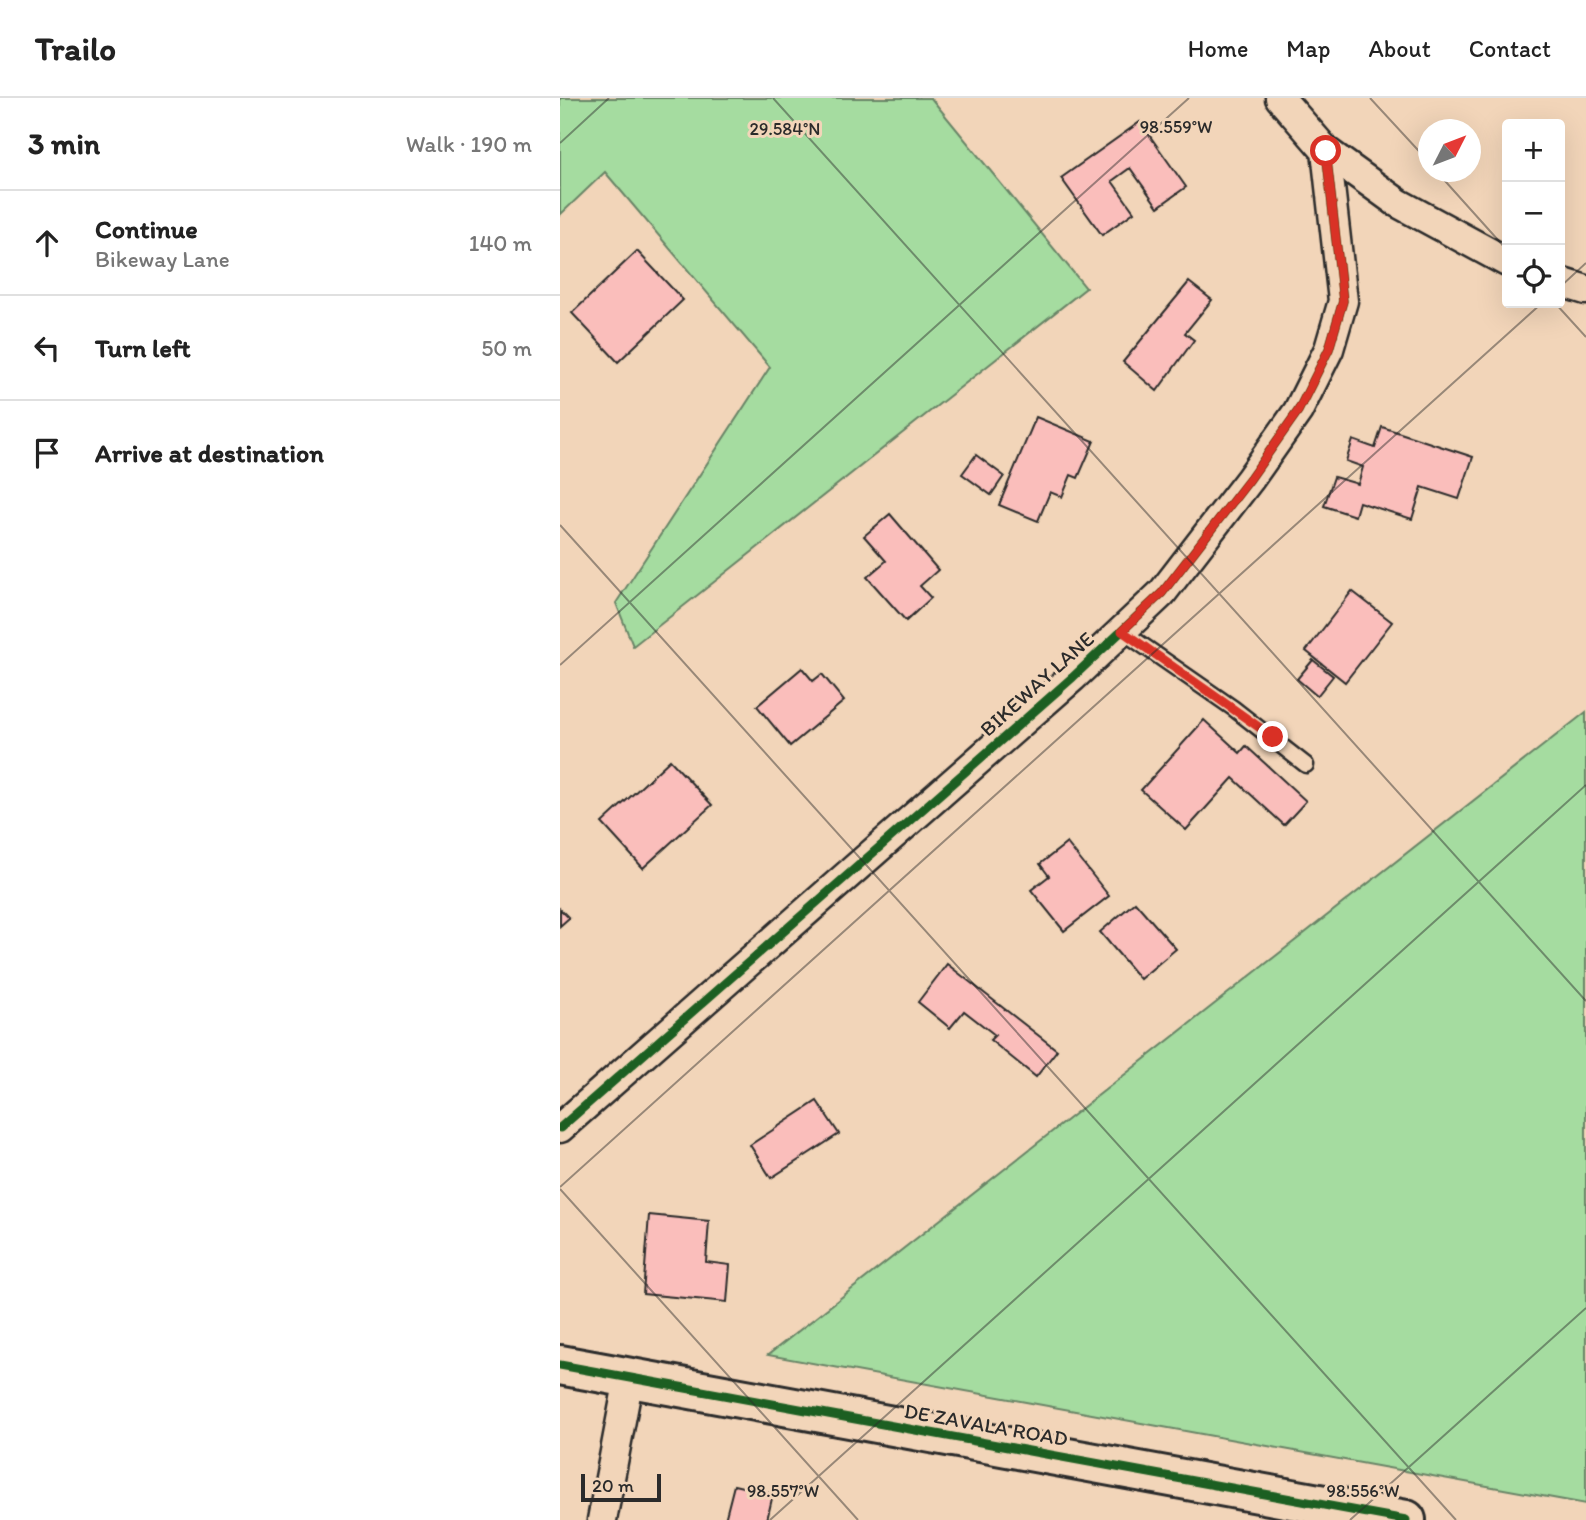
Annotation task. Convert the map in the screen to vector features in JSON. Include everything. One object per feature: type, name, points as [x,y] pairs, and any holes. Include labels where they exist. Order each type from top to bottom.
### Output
[{"type":"main road","name":"DE ZAVALA ROAD","points":[[560,1365],[1406,1520]]},
{"type":"street","points":[[1280,98],[1326,151],[1398,203],[1502,259]]},
{"type":"street","name":"BIKEWAY LANE","points":[[560,1128],[1162,593],[1250,479],[1303,402],[1329,349],[1343,301],[1326,151]]},
{"type":"street","points":[[1565,284],[1586,290]]},
{"type":"street","points":[[602,1520],[629,1378]]},
{"type":"lane","points":[[1122,631],[1233,708],[1306,765]]},
{"type":"green space","points":[[560,98],[931,98],[1086,288],[633,646],[616,603],[770,367],[605,172],[560,215]]},
{"type":"green space","points":[[1586,712],[1586,1504],[768,1355]]},
{"type":"building","points":[[1140,122],[1186,187],[1158,207],[1130,168],[1112,181],[1134,212],[1102,235],[1061,178]]},
{"type":"building","points":[[637,251],[683,300],[618,362],[572,313]]},
{"type":"building","points":[[1189,282],[1212,300],[1185,333],[1194,340],[1157,391],[1123,362]]},
{"type":"building","points":[[1036,417],[1094,441],[1078,478],[1071,475],[1062,497],[1050,492],[1038,521],[999,505]]},
{"type":"building","points":[[1382,427],[1473,457],[1459,499],[1422,487],[1412,519],[1359,502],[1355,516],[1324,506],[1334,477],[1358,484],[1363,467],[1346,461],[1353,440],[1375,448]]},
{"type":"building","points":[[976,455],[1004,476],[991,495],[962,474]]},
{"type":"building","points":[[890,514],[938,570],[920,586],[931,598],[906,621],[867,577],[886,561],[864,536]]},
{"type":"building","points":[[1352,591],[1392,622],[1345,682],[1306,651]]},
{"type":"building","points":[[1313,660],[1333,676],[1317,696],[1297,679]]},
{"type":"building","points":[[802,668],[813,681],[822,674],[844,701],[790,746],[757,706]]},
{"type":"building","points":[[1204,720],[1240,753],[1246,746],[1306,801],[1284,825],[1233,778],[1186,830],[1141,790]]},
{"type":"building","points":[[670,760],[712,805],[643,868],[602,823]]},
{"type":"building","points":[[1067,843],[1109,896],[1064,931],[1031,890],[1049,876],[1040,864]]},
{"type":"building","points":[[1135,902],[1176,949],[1140,979],[1100,932]]},
{"type":"building","points":[[560,909],[569,918],[560,926]]},
{"type":"building","points":[[947,964],[1057,1050],[1036,1077],[990,1040],[995,1035],[964,1011],[950,1028],[918,1002]]},
{"type":"building","points":[[817,1101],[839,1134],[771,1178],[750,1145]]},
{"type":"building","points":[[649,1215],[709,1221],[706,1262],[730,1265],[727,1302],[643,1294]]},
{"type":"building","points":[[734,1485],[773,1494],[767,1520],[725,1520]]},
{"type":"cycle path","points":[[560,1128],[1073,677],[1162,593],[1250,479],[1298,411],[1329,349],[1343,301],[1326,151]]},
{"type":"cycle path","points":[[560,1365],[1406,1520]]},
{"type":"route","points":[[1273,737],[1122,631],[1162,593],[1250,479],[1298,411],[1313,386],[1329,349],[1343,301],[1326,151]]}]
